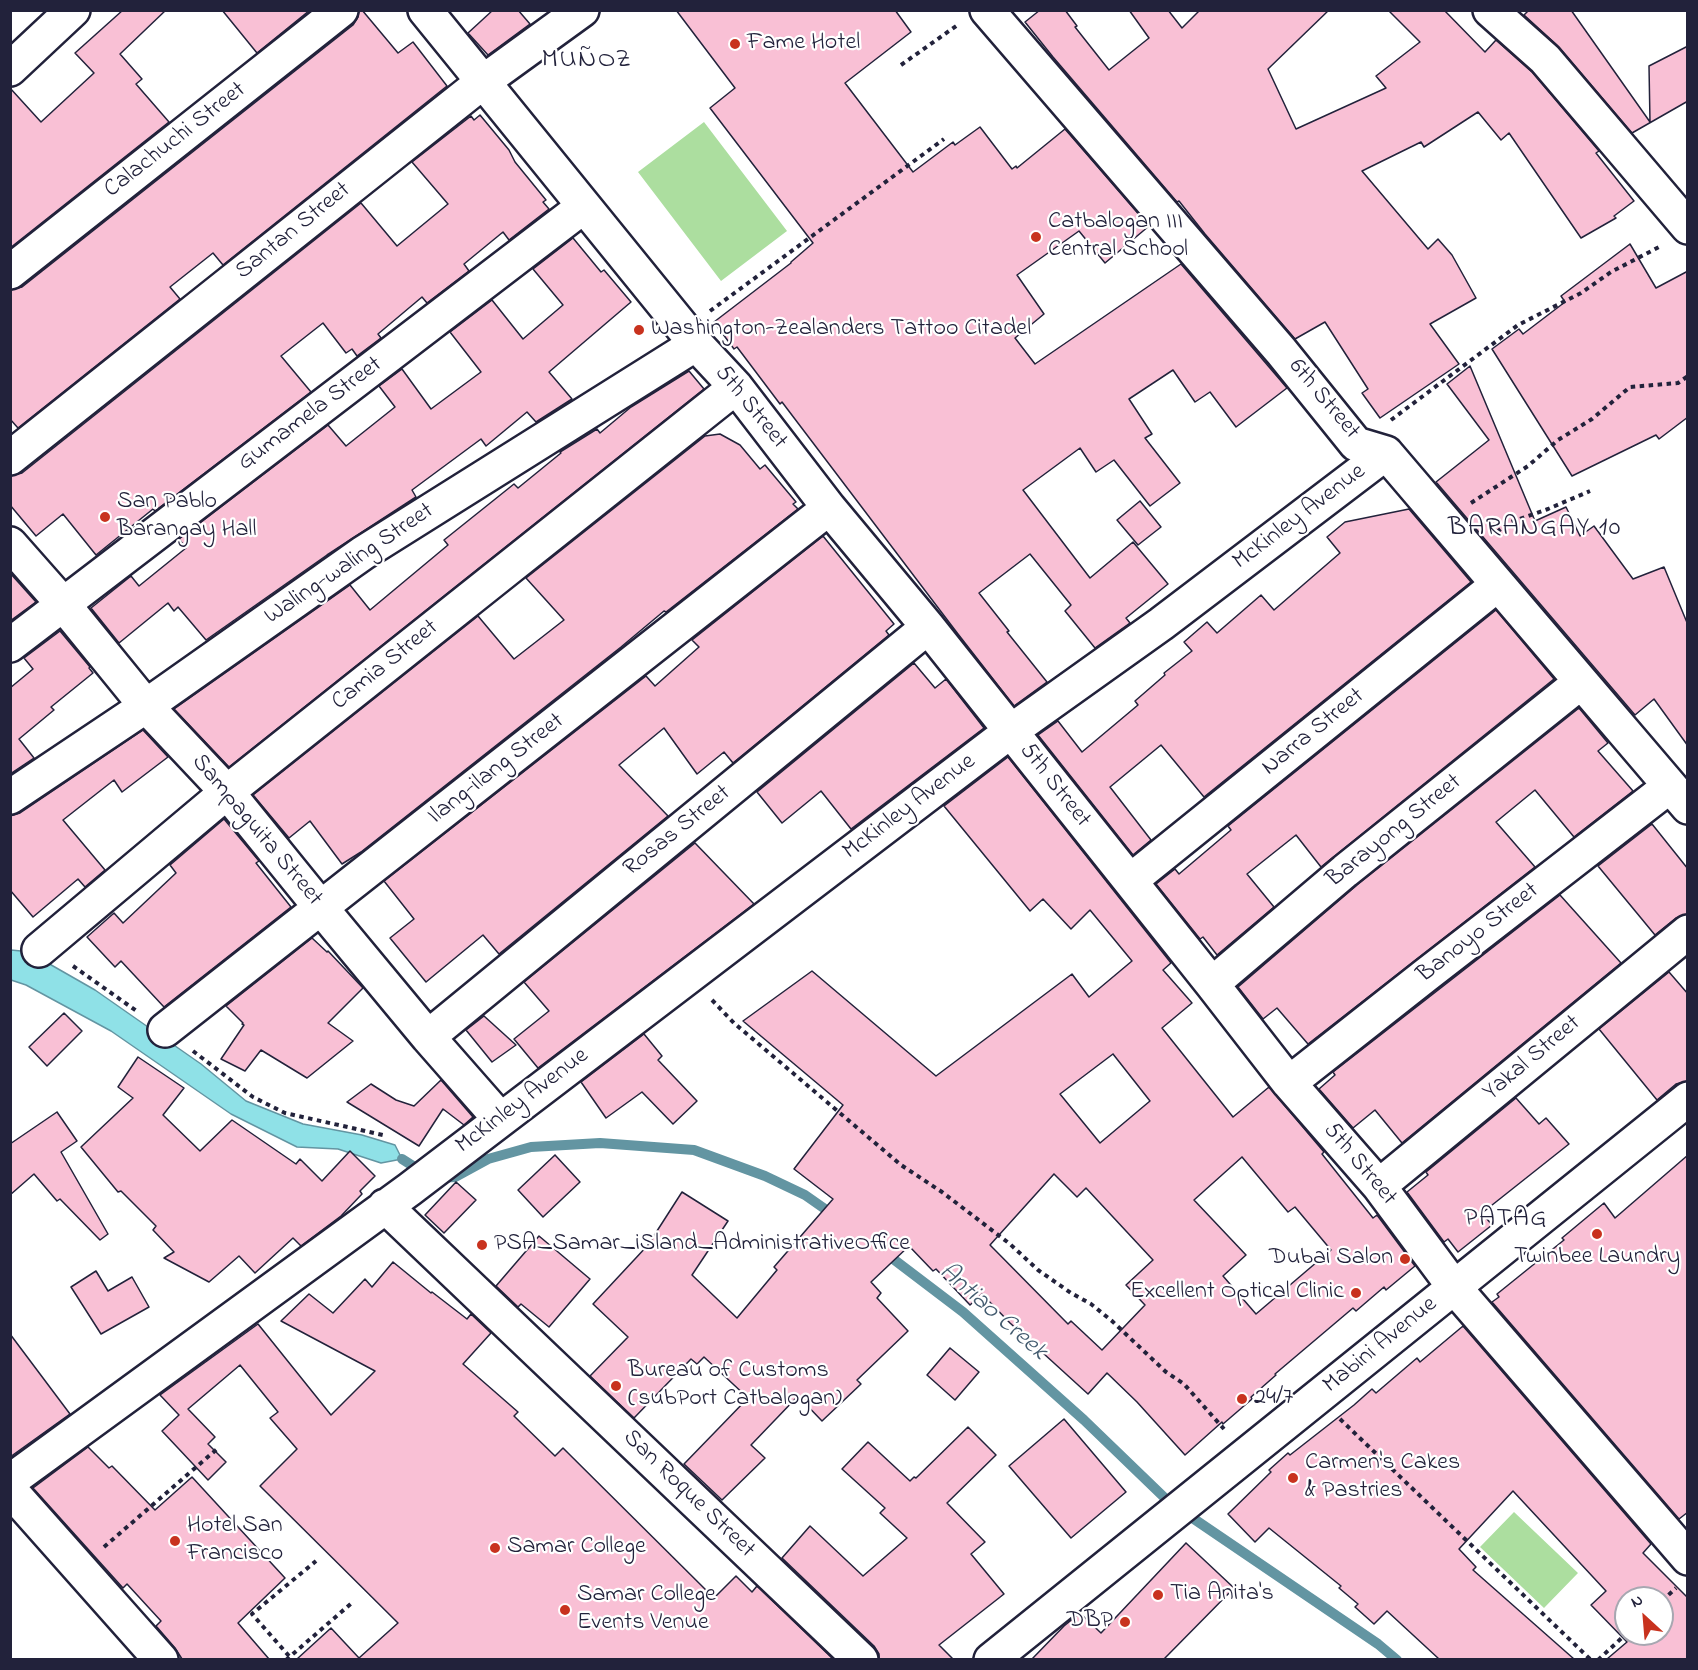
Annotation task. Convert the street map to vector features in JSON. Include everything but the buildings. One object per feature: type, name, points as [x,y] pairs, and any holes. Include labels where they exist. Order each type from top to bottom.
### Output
[{"type":"street","points":[[10,69],[73,10]]},
{"type":"street","name":"Calachuchi Street","points":[[10,272],[341,10]]},
{"type":"street","name":"5th Street","points":[[425,10],[583,207],[691,337],[736,387],[829,508],[928,627],[1289,1083],[1379,1186],[1454,1287],[1688,1558]]},
{"type":"street","name":"Santan Street","points":[[10,458],[484,81],[582,10]]},
{"type":"street","points":[[1490,10],[1545,59],[1675,237]]},
{"type":"street","name":"6th Street","points":[[977,14],[1281,351],[1356,444],[1386,453],[1679,797]]},
{"type":"street","name":"Gumamela Street","points":[[10,645],[583,207]]},
{"type":"street","name":"Waling-waling Street","points":[[10,797],[363,553],[691,337]]},
{"type":"street","name":"Camia Street","points":[[39,950],[227,792],[736,387]]},
{"type":"street","name":"McKinley Avenue","points":[[398,1197],[1011,731],[1161,624],[1386,453]]},
{"type":"street","name":"Ilang-ilang Street","points":[[165,1030],[829,508]]},
{"type":"street","name":"Sampaguita Street","points":[[10,544],[146,705],[227,792],[428,1037],[500,1119]]},
{"type":"street","name":"Narra Street","points":[[1130,881],[1497,585]]},
{"type":"street","name":"Rosas Street","points":[[428,1037],[928,627]]},
{"type":"street","name":"Barayong Street","points":[[1212,984],[1345,871],[1581,682]]},
{"type":"street","name":"Banoyo Street","points":[[1289,1083],[1426,975],[1679,797]]},
{"type":"street","name":"Yakal Street","points":[[1379,1186],[1688,932]]},
{"type":"street","name":"Mabini Avenue","points":[[991,1659],[1688,1099]]},
{"type":"street","points":[[161,1659],[80,1568],[15,1480],[398,1197]]},
{"type":"street","name":"San Roque Street","points":[[398,1197],[861,1659]]},
{"type":"path","points":[[901,66],[977,14]]},
{"type":"path","points":[[691,337],[945,140]]},
{"type":"path","points":[[1356,444],[1518,325],[1581,293],[1611,272],[1675,237]]},
{"type":"path","points":[[1444,522],[1528,466],[1558,440],[1592,419],[1630,387],[1678,383],[1688,376]]},
{"type":"path","points":[[1470,554],[1508,524],[1590,491]]},
{"type":"path","points":[[690,975],[734,1023],[901,1165],[942,1192],[1010,1244],[1038,1270],[1091,1304],[1112,1321],[1166,1372],[1184,1384],[1246,1455]]},
{"type":"path","points":[[1317,1397],[1591,1659]]},
{"type":"path","points":[[80,1568],[217,1449]]},
{"type":"path","points":[[316,1561],[252,1614],[288,1658],[354,1601]]},
{"type":"path","points":[[1598,1659],[1614,1645]]},
{"type":"green space","points":[[704,122],[787,231],[721,281],[638,172]]},
{"type":"green space","points":[[1514,1512],[1578,1573],[1544,1608],[1480,1547]]},
{"type":"water","points":[[11,950],[21,951],[46,962],[95,990],[201,1064],[246,1101],[303,1124],[362,1135],[395,1145],[402,1159],[381,1163],[338,1149],[297,1147],[231,1114],[111,1031],[26,985],[11,980]]},
{"type":"waterway","name":"Antiao Creek","points":[[438,1178],[455,1177],[488,1159],[531,1147],[600,1143],[694,1150],[765,1176],[805,1195],[835,1216]]},
{"type":"waterway","name":"Antiao Creek","points":[[402,1159],[424,1173]]},
{"type":"waterway","name":"Antiao Creek","points":[[884,1252],[963,1312],[1084,1420],[1169,1502],[1378,1644],[1397,1660]]},
{"type":"place","name":"Fame Hotel","points":[[735,44]]},
{"type":"place","name":"Catbalogan III Central School","points":[[1036,237]]},
{"type":"place","name":"Washington-Zealanders Tattoo Citadel","points":[[639,330]]},
{"type":"place","name":"San Pablo Barangay Hall","points":[[105,517]]},
{"type":"place","name":"Twinbee Laundry","points":[[1597,1234]]},
{"type":"place","name":"PSA_Samar_iSland_AdministrativeOffice","points":[[482,1245]]},
{"type":"place","name":"Dubai Salon","points":[[1405,1259]]},
{"type":"place","name":"Excellent Optical Clinic","points":[[1356,1293]]},
{"type":"place","name":"Bureau of Customs (subPort Catbalogan)","points":[[616,1386]]},
{"type":"place","name":"24/7","points":[[1242,1399]]},
{"type":"place","name":"Carmen's Cakes & Pastries","points":[[1293,1478]]},
{"type":"place","name":"Hotel San Francisco","points":[[175,1541]]},
{"type":"place","name":"Samar College","points":[[495,1548]]},
{"type":"place","name":"Tia Anita's","points":[[1158,1595]]},
{"type":"place","name":"Samar College Events Venue","points":[[565,1610]]},
{"type":"place","name":"DBP","points":[[1125,1622]]},
{"type":"district","name":"MUÑOZ","points":[[587,62]]},
{"type":"district","name":"BARANGAY 10","points":[[1535,530]]},
{"type":"district","name":"PATAG","points":[[1506,1221]]}]
